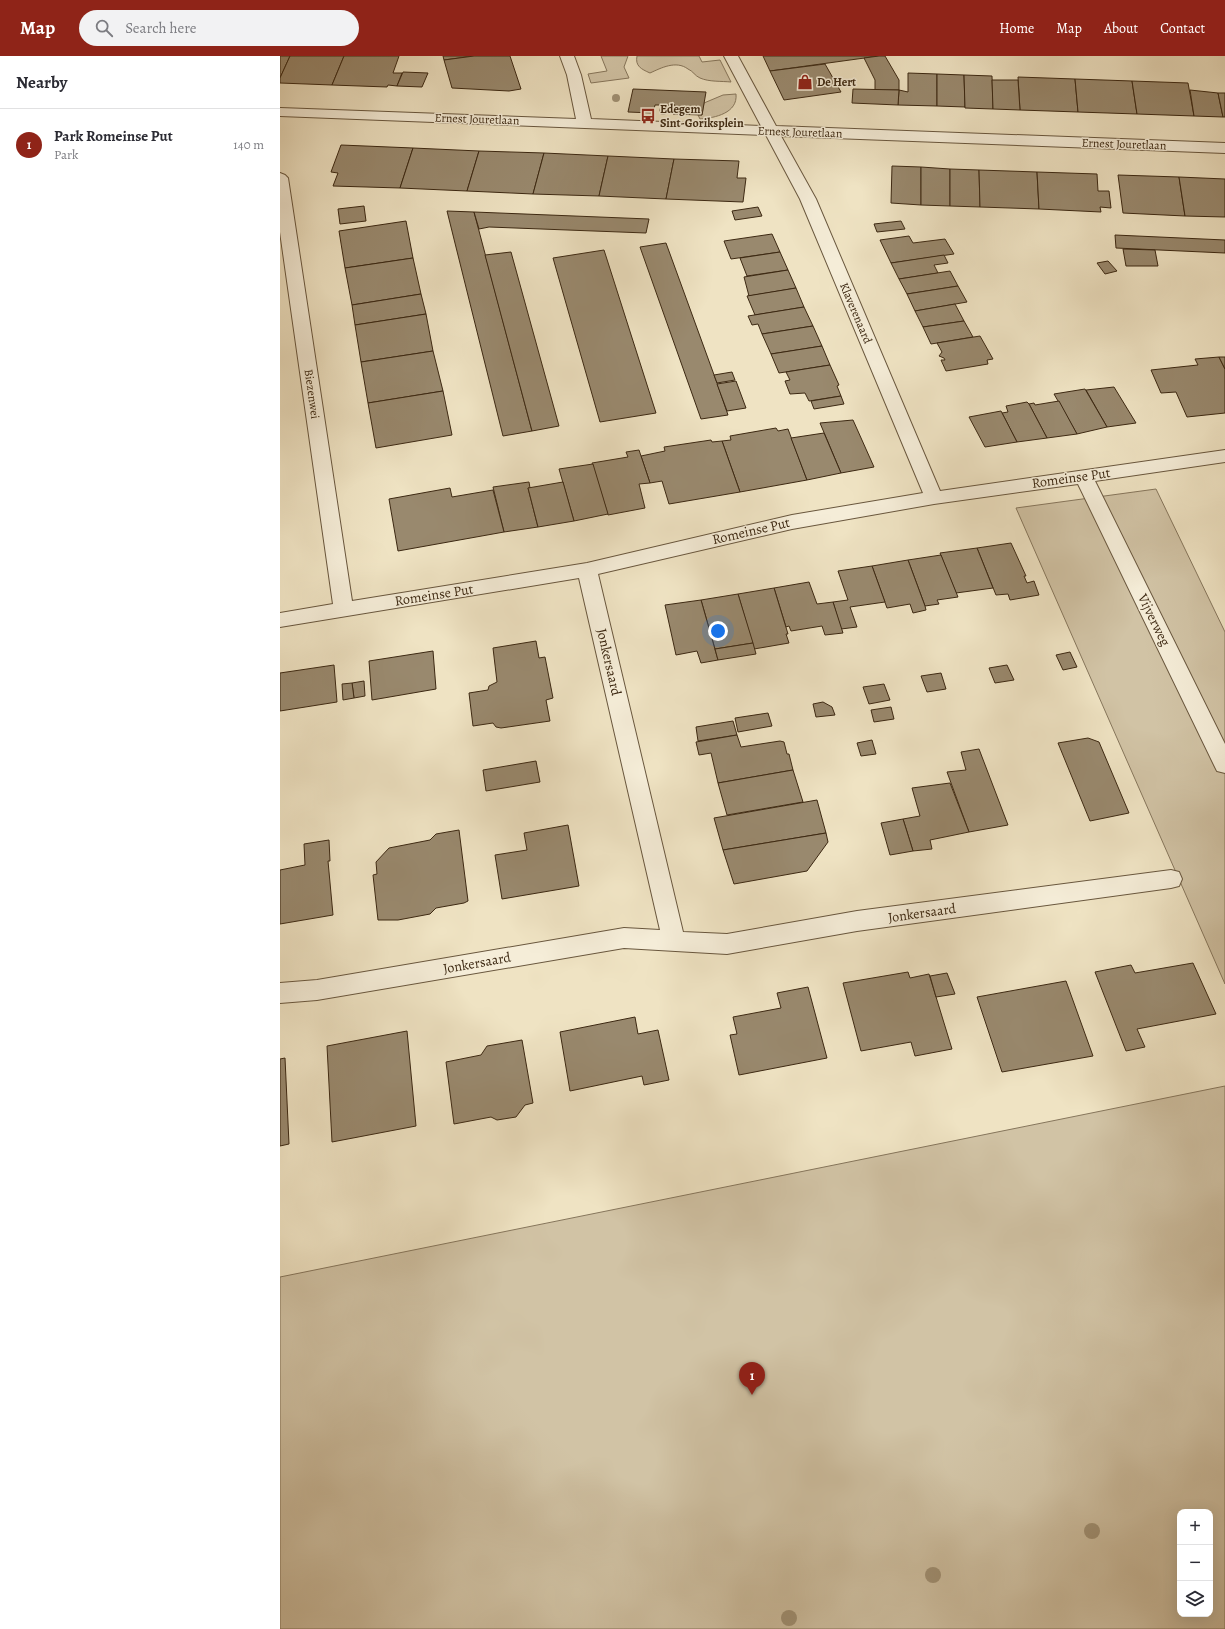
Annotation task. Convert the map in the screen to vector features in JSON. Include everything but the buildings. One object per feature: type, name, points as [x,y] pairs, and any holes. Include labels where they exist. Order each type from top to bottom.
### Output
[{"type":"street","points":[[567,56],[574,75],[584,122]]},
{"type":"street","name":"Klaverenaard","points":[[731,56],[808,199],[934,498]]},
{"type":"street","name":"Ernest Jouretlaan","points":[[281,116],[584,122],[772,131],[1225,148]]},
{"type":"street","name":"Biezenwei","points":[[280,178],[344,610]]},
{"type":"street","name":"Romeinse Put","points":[[280,620],[587,570],[792,522],[934,498],[1225,456]]},
{"type":"street","name":"Vijverweg","points":[[1083,476],[1225,765]]},
{"type":"street","name":"Jonkersaard","points":[[587,570],[674,941]]},
{"type":"street","name":"Jonkersaard","points":[[280,993],[317,990],[624,938],[728,944],[857,921],[1170,879]]},
{"type":"shaded area","points":[[601,56],[628,56],[624,67],[629,78],[591,83],[588,74],[607,71]]},
{"type":"shaded area","points":[[637,56],[699,56],[702,62],[720,60],[731,82],[711,81],[704,79],[679,65],[669,66],[650,73],[639,67]]},
{"type":"shaded area","points":[[736,94],[736,100],[729,110],[719,116],[700,119],[698,115],[702,115],[704,103],[723,95]]},
{"type":"shaded area","points":[[1156,489],[1225,632],[1225,984],[1016,508]]},
{"type":"shaded area","points":[[1225,1086],[1225,1629],[280,1629],[280,1277]]},
{"type":"place","name":"De Hert","points":[[805,82]]},
{"type":"place","name":"Edegem Sint-Goriksplein","points":[[648,116]]},
{"type":"place","name":"Park Romeinse Put","points":[[752,1395]]}]
